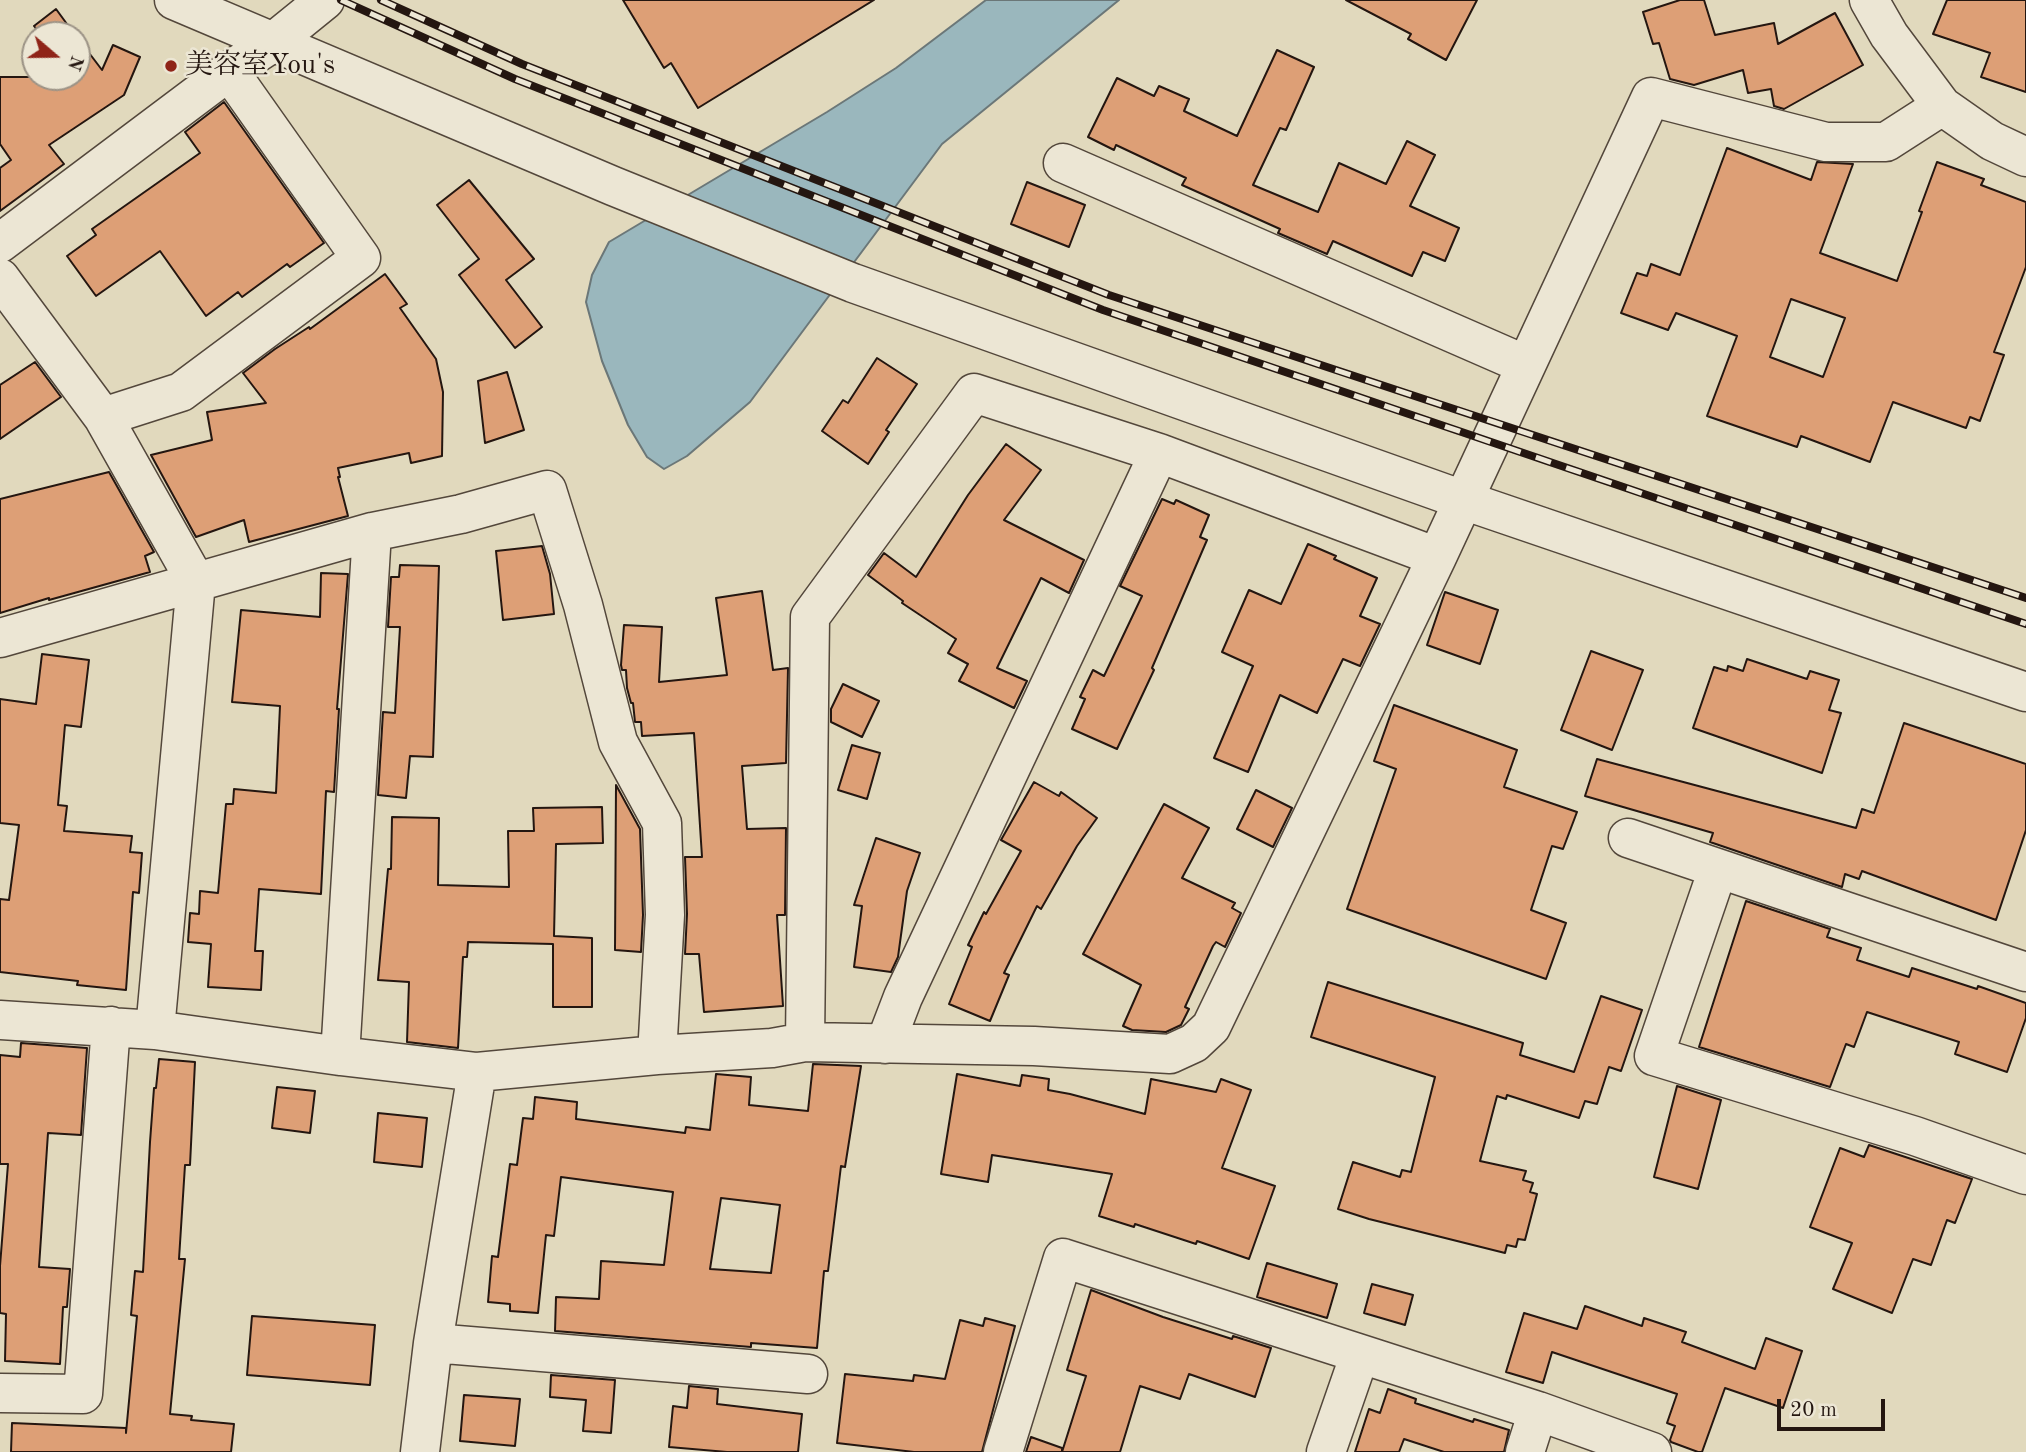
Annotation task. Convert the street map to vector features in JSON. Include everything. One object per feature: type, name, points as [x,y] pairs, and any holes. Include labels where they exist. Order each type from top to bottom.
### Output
[{"type":"street","points":[[174,0],[613,186],[853,283],[1463,500],[2026,692]]},
{"type":"street","points":[[0,243],[229,71],[272,43],[325,0]]},
{"type":"street","points":[[1869,0],[1889,35],[1942,106],[1992,141],[2026,157]]},
{"type":"street","points":[[103,417],[181,392],[361,258],[229,71]]},
{"type":"street","points":[[0,1020],[155,1030],[477,1072],[657,1055],[772,1048],[805,1042],[1034,1046],[1170,1054],[1194,1043],[1211,1027],[1437,557],[1651,97],[1826,142],[1886,142],[1942,106]]},
{"type":"street","points":[[1063,163],[1526,365]]},
{"type":"street","points":[[0,278],[103,417],[197,582],[155,1030]]},
{"type":"street","points":[[805,1042],[810,617],[974,393],[1158,453],[1437,557]]},
{"type":"street","points":[[885,1044],[903,997],[1158,453]]},
{"type":"street","points":[[0,638],[372,532],[460,514],[547,490],[583,604],[618,742],[662,823],[665,915],[657,1055]]},
{"type":"street","points":[[341,1056],[372,532]]},
{"type":"street","points":[[1628,838],[2026,972]]},
{"type":"street","points":[[1718,869],[1654,1056],[1914,1136],[2026,1175]]},
{"type":"street","points":[[0,1393],[83,1394],[111,1026]]},
{"type":"street","points":[[420,1452],[433,1343],[477,1072]]},
{"type":"street","points":[[1003,1452],[1063,1258],[1538,1411],[1652,1452]]},
{"type":"street","points":[[433,1343],[808,1374]]},
{"type":"street","points":[[1326,1452],[1360,1354]]},
{"type":"street","points":[[1525,1452],[1538,1411]]},
{"type":"water","points":[[986,0],[1119,0],[942,144],[750,402],[687,456],[664,469],[647,457],[628,425],[602,361],[586,302],[592,275],[609,242],[896,68]]},
{"type":"building","points":[[623,0],[874,0],[698,108],[671,63],[664,68]]},
{"type":"building","points":[[1346,0],[1477,0],[1446,60],[1408,39],[1411,34]]},
{"type":"building","points":[[1680,0],[1704,0],[1715,35],[1774,23],[1778,44],[1835,13],[1863,65],[1784,109],[1774,106],[1771,89],[1748,93],[1743,70],[1694,85],[1670,79],[1659,43],[1653,44],[1643,12]]},
{"type":"building","points":[[1947,0],[2026,0],[2026,92],[1981,77],[1990,53],[1933,34]]},
{"type":"building","points":[[56,9],[65,21],[40,21]]},
{"type":"building","points":[[113,45],[140,57],[124,95],[49,145],[64,164],[0,211],[0,168],[11,160],[0,144],[0,77],[21,77],[21,91],[91,91],[91,55],[102,70]]},
{"type":"building","points":[[1277,50],[1314,67],[1286,130],[1280,128],[1253,185],[1318,212],[1339,163],[1386,184],[1407,141],[1435,155],[1410,206],[1459,228],[1445,261],[1423,252],[1412,276],[1333,241],[1327,254],[1278,233],[1280,229],[1182,185],[1186,178],[1116,145],[1114,150],[1088,137],[1117,78],[1154,96],[1159,86],[1189,99],[1184,111],[1237,136]]},
{"type":"building","points":[[224,102],[324,243],[290,267],[287,264],[242,297],[238,292],[206,316],[160,251],[96,296],[67,256],[96,235],[92,229],[200,153],[185,132]]},
{"type":"building","points":[[1727,148],[1811,180],[1817,162],[1853,164],[1820,253],[1897,281],[1937,162],[1984,179],[1981,185],[2026,202],[2026,267],[1994,352],[2004,355],[1980,421],[1970,417],[1966,428],[1893,402],[1870,462],[1801,436],[1797,447],[1707,416],[1737,336],[1676,313],[1668,330],[1621,313],[1637,273],[1647,276],[1651,264],[1680,275]],"holes":[[[1791,299],[1845,318],[1823,377],[1770,357]]]},
{"type":"building","points":[[469,180],[534,259],[506,280],[542,327],[515,348],[459,275],[479,259],[437,205]]},
{"type":"building","points":[[1027,182],[1085,205],[1069,247],[1011,224]]},
{"type":"building","points":[[385,274],[407,304],[400,308],[436,359],[443,392],[442,456],[411,463],[409,453],[338,468],[348,516],[249,542],[244,520],[196,537],[151,455],[212,440],[207,412],[266,403],[243,373],[275,349],[309,327],[310,329]]},
{"type":"building","points":[[877,358],[917,384],[886,430],[889,432],[868,464],[822,431],[843,400],[848,403]]},
{"type":"building","points":[[35,362],[61,397],[0,439],[0,385]]},
{"type":"building","points":[[507,372],[524,430],[485,443],[478,381]]},
{"type":"building","points":[[1006,444],[1041,470],[1004,520],[1084,560],[1069,593],[1041,578],[997,668],[1027,681],[1014,708],[959,681],[968,664],[948,653],[956,639],[902,603],[903,601],[868,575],[884,553],[916,577],[968,495]]},
{"type":"building","points":[[109,472],[154,552],[145,556],[150,572],[0,613],[0,499]]},
{"type":"building","points":[[1162,499],[1174,504],[1176,500],[1209,515],[1200,537],[1207,540],[1152,668],[1154,670],[1117,749],[1072,729],[1085,699],[1080,697],[1093,670],[1104,676],[1142,596],[1120,586]]},
{"type":"building","points":[[1308,544],[1377,578],[1360,616],[1380,624],[1360,666],[1343,659],[1317,713],[1280,695],[1248,772],[1214,758],[1253,666],[1222,652],[1249,590],[1281,604]]},
{"type":"building","points":[[542,546],[550,574],[554,614],[503,620],[496,551]]},
{"type":"building","points":[[400,565],[439,566],[433,757],[410,756],[406,798],[378,795],[383,712],[395,713],[400,627],[388,627],[391,577],[399,577]]},
{"type":"building","points":[[321,573],[348,574],[337,709],[334,792],[326,791],[321,894],[259,889],[255,951],[263,951],[261,990],[208,987],[211,944],[188,942],[190,913],[199,914],[200,891],[218,893],[226,804],[233,804],[234,789],[276,793],[280,706],[232,702],[241,610],[320,617]]},
{"type":"building","points":[[762,591],[773,670],[788,668],[786,763],[742,766],[747,829],[786,828],[785,915],[777,915],[783,1006],[704,1012],[699,954],[685,954],[685,857],[702,857],[694,733],[642,736],[641,722],[635,722],[626,670],[622,670],[621,665],[624,625],[662,627],[659,682],[727,675],[716,598]]},
{"type":"building","points":[[1445,592],[1498,610],[1480,664],[1427,645]]},
{"type":"building","points":[[1591,651],[1643,670],[1612,750],[1561,730]]},
{"type":"building","points":[[42,654],[89,660],[81,727],[65,725],[58,805],[67,806],[64,831],[132,836],[130,852],[142,853],[139,893],[133,892],[126,990],[77,985],[78,981],[0,972],[0,899],[9,900],[19,825],[0,823],[0,699],[36,704]]},
{"type":"building","points":[[1747,659],[1807,679],[1810,671],[1839,680],[1829,710],[1841,713],[1822,773],[1693,728],[1714,667],[1727,671],[1728,666],[1743,671]]},
{"type":"building","points":[[843,684],[879,701],[862,737],[831,722],[831,709]]},
{"type":"building","points":[[1394,705],[1517,750],[1504,787],[1577,812],[1563,849],[1552,846],[1531,910],[1566,923],[1546,979],[1347,909],[1396,769],[1374,761]]},
{"type":"building","points":[[1904,723],[2026,764],[2026,830],[1996,920],[1862,871],[1859,879],[1845,874],[1842,887],[1710,842],[1713,833],[1585,796],[1597,759],[1856,828],[1862,809],[1874,813]]},
{"type":"building","points":[[852,745],[880,753],[867,799],[838,790]]},
{"type":"building","points":[[1034,782],[1059,796],[1061,792],[1097,818],[1077,846],[1041,909],[1037,906],[1004,973],[1009,975],[990,1021],[949,1004],[972,947],[968,945],[984,912],[986,914],[1021,851],[1001,840]]},
{"type":"building","points":[[616,785],[640,829],[643,915],[641,952],[615,950]]},
{"type":"building","points":[[1256,790],[1292,808],[1273,847],[1237,829]]},
{"type":"building","points":[[1164,804],[1209,828],[1182,878],[1235,903],[1232,908],[1241,913],[1225,947],[1216,942],[1213,946],[1185,1007],[1189,1009],[1181,1025],[1166,1032],[1132,1030],[1123,1026],[1141,985],[1083,954]]},
{"type":"building","points":[[602,807],[603,843],[556,844],[554,936],[592,938],[592,1007],[553,1007],[553,944],[468,942],[467,957],[463,957],[458,1048],[407,1042],[409,982],[378,980],[388,869],[391,869],[392,817],[439,818],[438,885],[509,887],[508,831],[534,831],[533,808]]},
{"type":"building","points":[[876,838],[920,853],[907,891],[898,957],[891,972],[854,967],[862,906],[854,905]]},
{"type":"building","points":[[1746,901],[1830,929],[1827,937],[1861,948],[1857,960],[1909,977],[1912,968],[1977,989],[1978,986],[2026,1003],[2026,1018],[2007,1072],[1955,1054],[1959,1042],[1867,1012],[1854,1047],[1846,1044],[1830,1087],[1699,1047]]},
{"type":"building","points":[[1328,982],[1523,1043],[1520,1055],[1574,1072],[1601,996],[1642,1010],[1621,1071],[1609,1067],[1597,1104],[1585,1101],[1579,1118],[1507,1095],[1506,1099],[1497,1096],[1480,1161],[1526,1171],[1523,1180],[1533,1183],[1530,1192],[1537,1194],[1525,1240],[1518,1239],[1516,1247],[1507,1245],[1505,1253],[1338,1209],[1353,1162],[1400,1177],[1402,1170],[1411,1172],[1435,1077],[1311,1037]]},
{"type":"building","points":[[21,1043],[87,1048],[81,1135],[48,1133],[39,1267],[70,1269],[67,1307],[63,1307],[60,1364],[5,1361],[6,1314],[0,1313],[0,1266],[8,1164],[0,1164],[0,1055],[20,1057]]},
{"type":"building","points":[[159,1059],[195,1062],[190,1165],[185,1165],[179,1259],[185,1259],[170,1414],[192,1416],[191,1420],[234,1424],[231,1452],[11,1452],[12,1423],[126,1428],[126,1433],[137,1316],[131,1315],[135,1271],[143,1272],[154,1088]]},
{"type":"building","points":[[813,1064],[861,1066],[845,1167],[841,1166],[828,1271],[824,1271],[817,1348],[751,1343],[751,1347],[555,1331],[556,1297],[599,1299],[601,1261],[664,1265],[673,1192],[561,1177],[554,1236],[546,1235],[538,1313],[510,1311],[510,1304],[488,1302],[492,1256],[498,1257],[510,1164],[517,1165],[523,1118],[533,1119],[535,1097],[577,1102],[576,1119],[685,1133],[686,1127],[710,1130],[716,1074],[751,1077],[749,1105],[808,1111]],"holes":[[[721,1198],[780,1205],[771,1273],[710,1269]]]},
{"type":"building","points":[[957,1074],[1020,1086],[1022,1075],[1049,1079],[1048,1090],[1145,1114],[1151,1079],[1216,1092],[1221,1079],[1251,1090],[1222,1168],[1275,1186],[1249,1259],[1197,1241],[1196,1244],[1135,1224],[1134,1227],[1099,1216],[1112,1174],[992,1155],[988,1182],[941,1174]]},
{"type":"building","points":[[1677,1086],[1721,1100],[1698,1189],[1654,1177]]},
{"type":"building","points":[[277,1087],[315,1091],[310,1133],[272,1128]]},
{"type":"building","points":[[378,1113],[427,1118],[422,1167],[374,1162]]},
{"type":"building","points":[[1869,1145],[1972,1179],[1955,1223],[1947,1220],[1931,1265],[1913,1259],[1892,1313],[1833,1289],[1852,1243],[1810,1227],[1840,1148],[1864,1157]]},
{"type":"building","points":[[1267,1263],[1337,1284],[1327,1318],[1257,1297]]},
{"type":"building","points":[[1372,1284],[1413,1295],[1405,1325],[1364,1313]]},
{"type":"building","points":[[1091,1290],[1163,1317],[1232,1339],[1233,1336],[1271,1348],[1255,1397],[1189,1374],[1180,1399],[1140,1386],[1120,1452],[1062,1452],[1086,1376],[1067,1370]]},
{"type":"building","points":[[1585,1306],[1642,1326],[1644,1318],[1686,1332],[1682,1342],[1755,1369],[1766,1338],[1802,1351],[1783,1408],[1725,1388],[1702,1452],[1698,1452],[1670,1440],[1675,1426],[1667,1423],[1677,1394],[1552,1352],[1543,1383],[1506,1372],[1524,1313],[1577,1329]]},
{"type":"building","points":[[252,1316],[375,1325],[370,1385],[247,1375]]},
{"type":"building","points":[[985,1318],[1015,1326],[982,1452],[914,1452],[837,1443],[845,1374],[913,1381],[914,1375],[945,1379],[960,1320],[983,1326]]},
{"type":"building","points":[[551,1375],[615,1380],[611,1433],[583,1431],[586,1400],[550,1397]]},
{"type":"building","points":[[689,1386],[718,1389],[717,1404],[802,1414],[798,1452],[727,1452],[669,1447],[673,1406],[687,1408]]},
{"type":"building","points":[[1388,1389],[1416,1399],[1415,1403],[1473,1422],[1474,1419],[1509,1430],[1504,1452],[1444,1452],[1404,1439],[1399,1452],[1355,1452],[1369,1409],[1380,1413]]},
{"type":"building","points":[[464,1395],[520,1399],[515,1446],[460,1441]]},
{"type":"building","points":[[1031,1437],[1062,1448],[1062,1452],[1026,1452]]},
{"type":"railway","points":[[341,0],[515,79],[1103,310],[2026,624]]},
{"type":"railway","points":[[381,0],[522,64],[1109,295],[2026,598]]},
{"type":"place","name":"美容室You's","points":[[171,66]]}]
